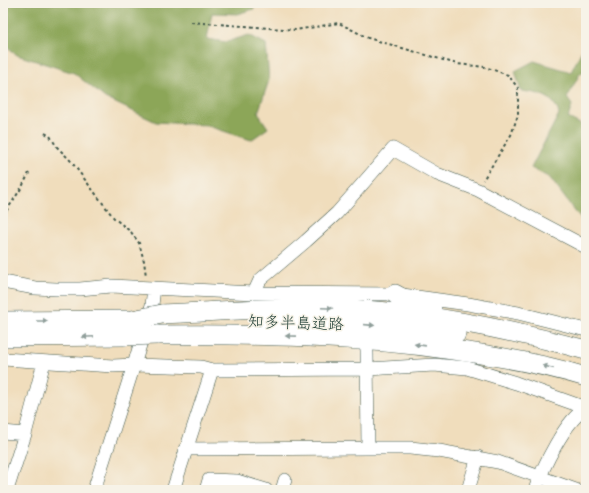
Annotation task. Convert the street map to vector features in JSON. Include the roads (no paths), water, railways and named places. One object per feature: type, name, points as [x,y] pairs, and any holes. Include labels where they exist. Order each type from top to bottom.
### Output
[{"type":"highway","points":[[395,294],[419,307],[504,321],[563,333],[586,340]]},
{"type":"highway","points":[[3,337],[129,328],[267,308],[312,308],[379,311],[431,318],[484,327],[556,342],[586,350]]},
{"type":"highway","name":"知多半島道路","points":[[161,323],[262,320],[362,324],[443,332],[562,356],[586,363]]},
{"type":"highway","points":[[3,321],[129,328]]},
{"type":"highway","name":"知多半島道路","points":[[161,323],[405,343],[482,354],[535,364],[586,377]]},
{"type":"street","points":[[254,293],[260,280],[337,213],[393,149],[437,174],[478,190],[586,247]]},
{"type":"street","points":[[3,282],[35,288],[56,289],[80,289],[111,286],[374,298],[395,294],[475,305],[518,313],[586,330]]},
{"type":"street","points":[[94,490],[152,305],[149,288]]},
{"type":"street","points":[[367,352],[368,448]]},
{"type":"street","points":[[3,359],[113,366],[134,365],[201,367],[212,370],[368,369],[434,365],[467,368],[516,383],[586,408]]},
{"type":"street","points":[[7,490],[25,434],[44,362]]},
{"type":"street","points":[[173,490],[185,449],[212,370]]},
{"type":"street","points":[[535,490],[560,436],[581,411],[586,408]]},
{"type":"street","points":[[3,432],[25,434]]},
{"type":"street","points":[[185,449],[410,448],[439,451],[478,457],[498,462],[576,490]]},
{"type":"street","points":[[468,490],[478,457]]},
{"type":"street","points":[[206,490],[209,480],[237,481],[266,490]]}]
